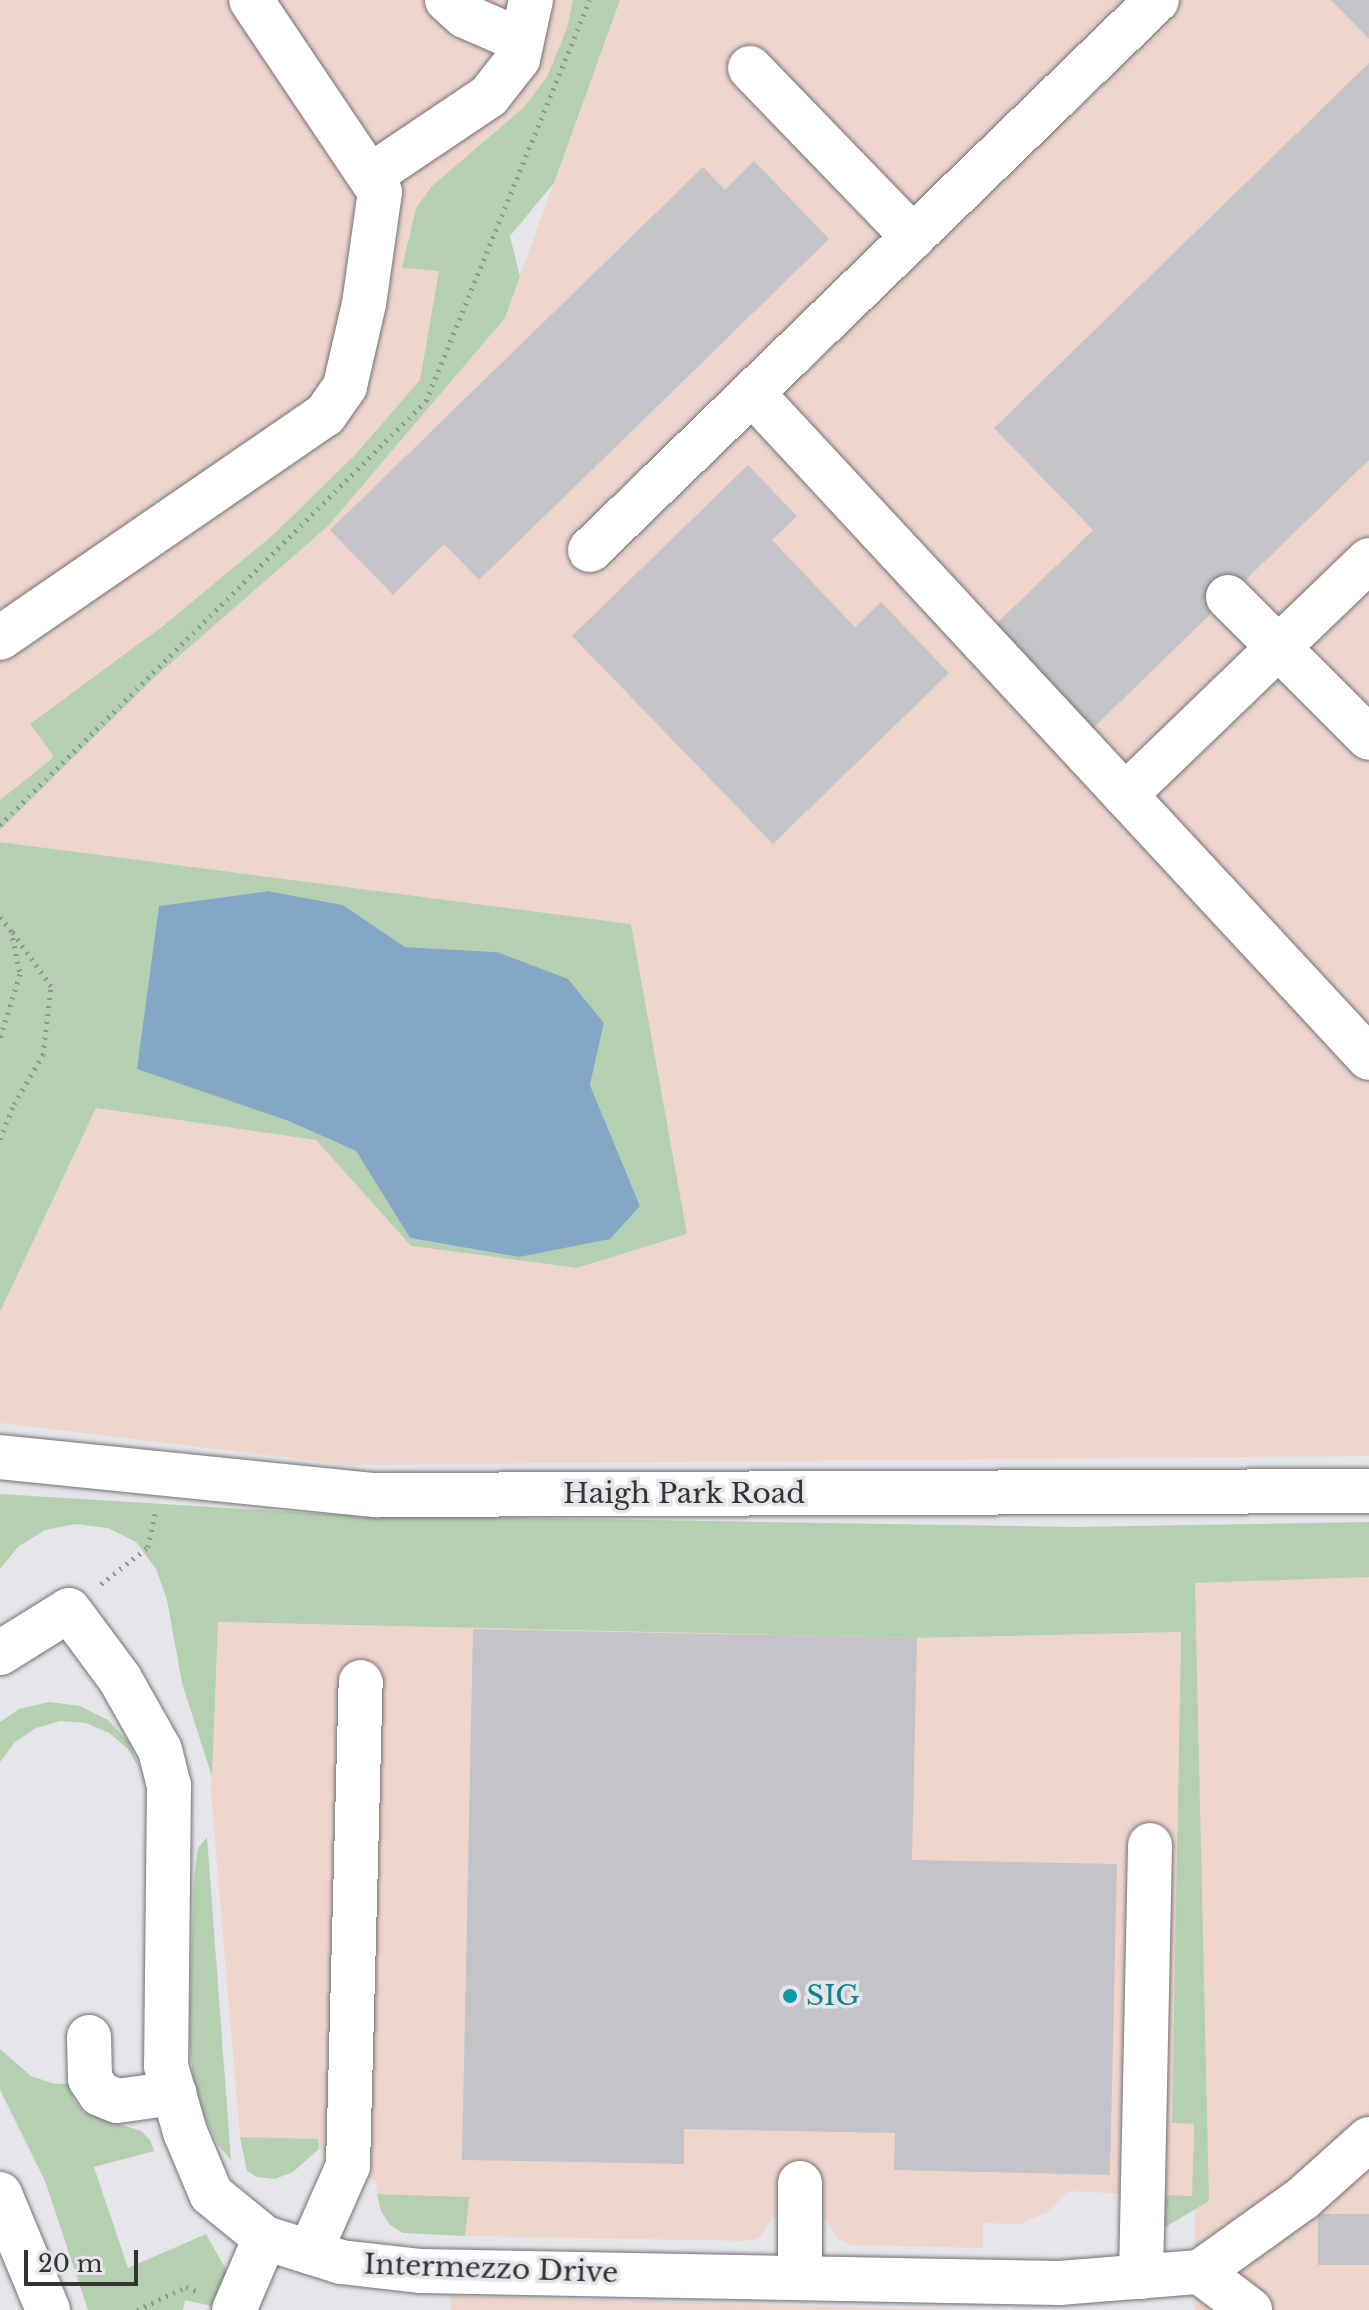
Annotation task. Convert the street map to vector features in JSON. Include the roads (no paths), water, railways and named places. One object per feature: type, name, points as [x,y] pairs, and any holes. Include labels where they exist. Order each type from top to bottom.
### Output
[{"type":"street","points":[[0,638],[325,415],[345,386],[364,304],[380,192],[251,0]]},
{"type":"street","points":[[370,176],[489,96],[518,59],[527,20],[465,16],[447,0]]},
{"type":"street","points":[[590,550],[1157,0]]},
{"type":"street","points":[[750,68],[913,237]]},
{"type":"street","points":[[752,393],[1369,1058]]},
{"type":"street","points":[[1125,795],[1369,560]]},
{"type":"street","points":[[1228,597],[1369,738]]},
{"type":"street","name":"Haigh Park Road","points":[[0,1457],[377,1495],[1369,1491]]},
{"type":"street","name":"Intermezzo Drive","points":[[0,1653],[69,1610],[120,1679],[160,1750],[169,1785],[166,2066],[185,2132],[211,2194],[265,2238],[341,2262],[421,2271],[800,2278],[1060,2296],[1141,2277],[1200,2272]]},
{"type":"street","points":[[310,2252],[348,2166],[361,1682]]},
{"type":"street","points":[[1141,2277],[1150,1845]]},
{"type":"street","points":[[89,2037],[90,2079],[100,2094],[117,2101],[174,2093]]},
{"type":"street","points":[[1250,2310],[1200,2272],[1302,2199],[1369,2139]]},
{"type":"street","points":[[800,2183],[800,2278]]},
{"type":"street","points":[[0,2194],[48,2310]]},
{"type":"street","points":[[234,2308],[265,2238]]},
{"type":"street","points":[[12,2310],[25,2253]]},
{"type":"water","points":[[268,891],[343,905],[405,947],[497,952],[568,979],[604,1023],[590,1085],[640,1206],[610,1239],[519,1257],[410,1238],[356,1151],[286,1120],[137,1069],[159,906]]},
{"type":"place","name":"SIG","points":[[790,1996]]}]
